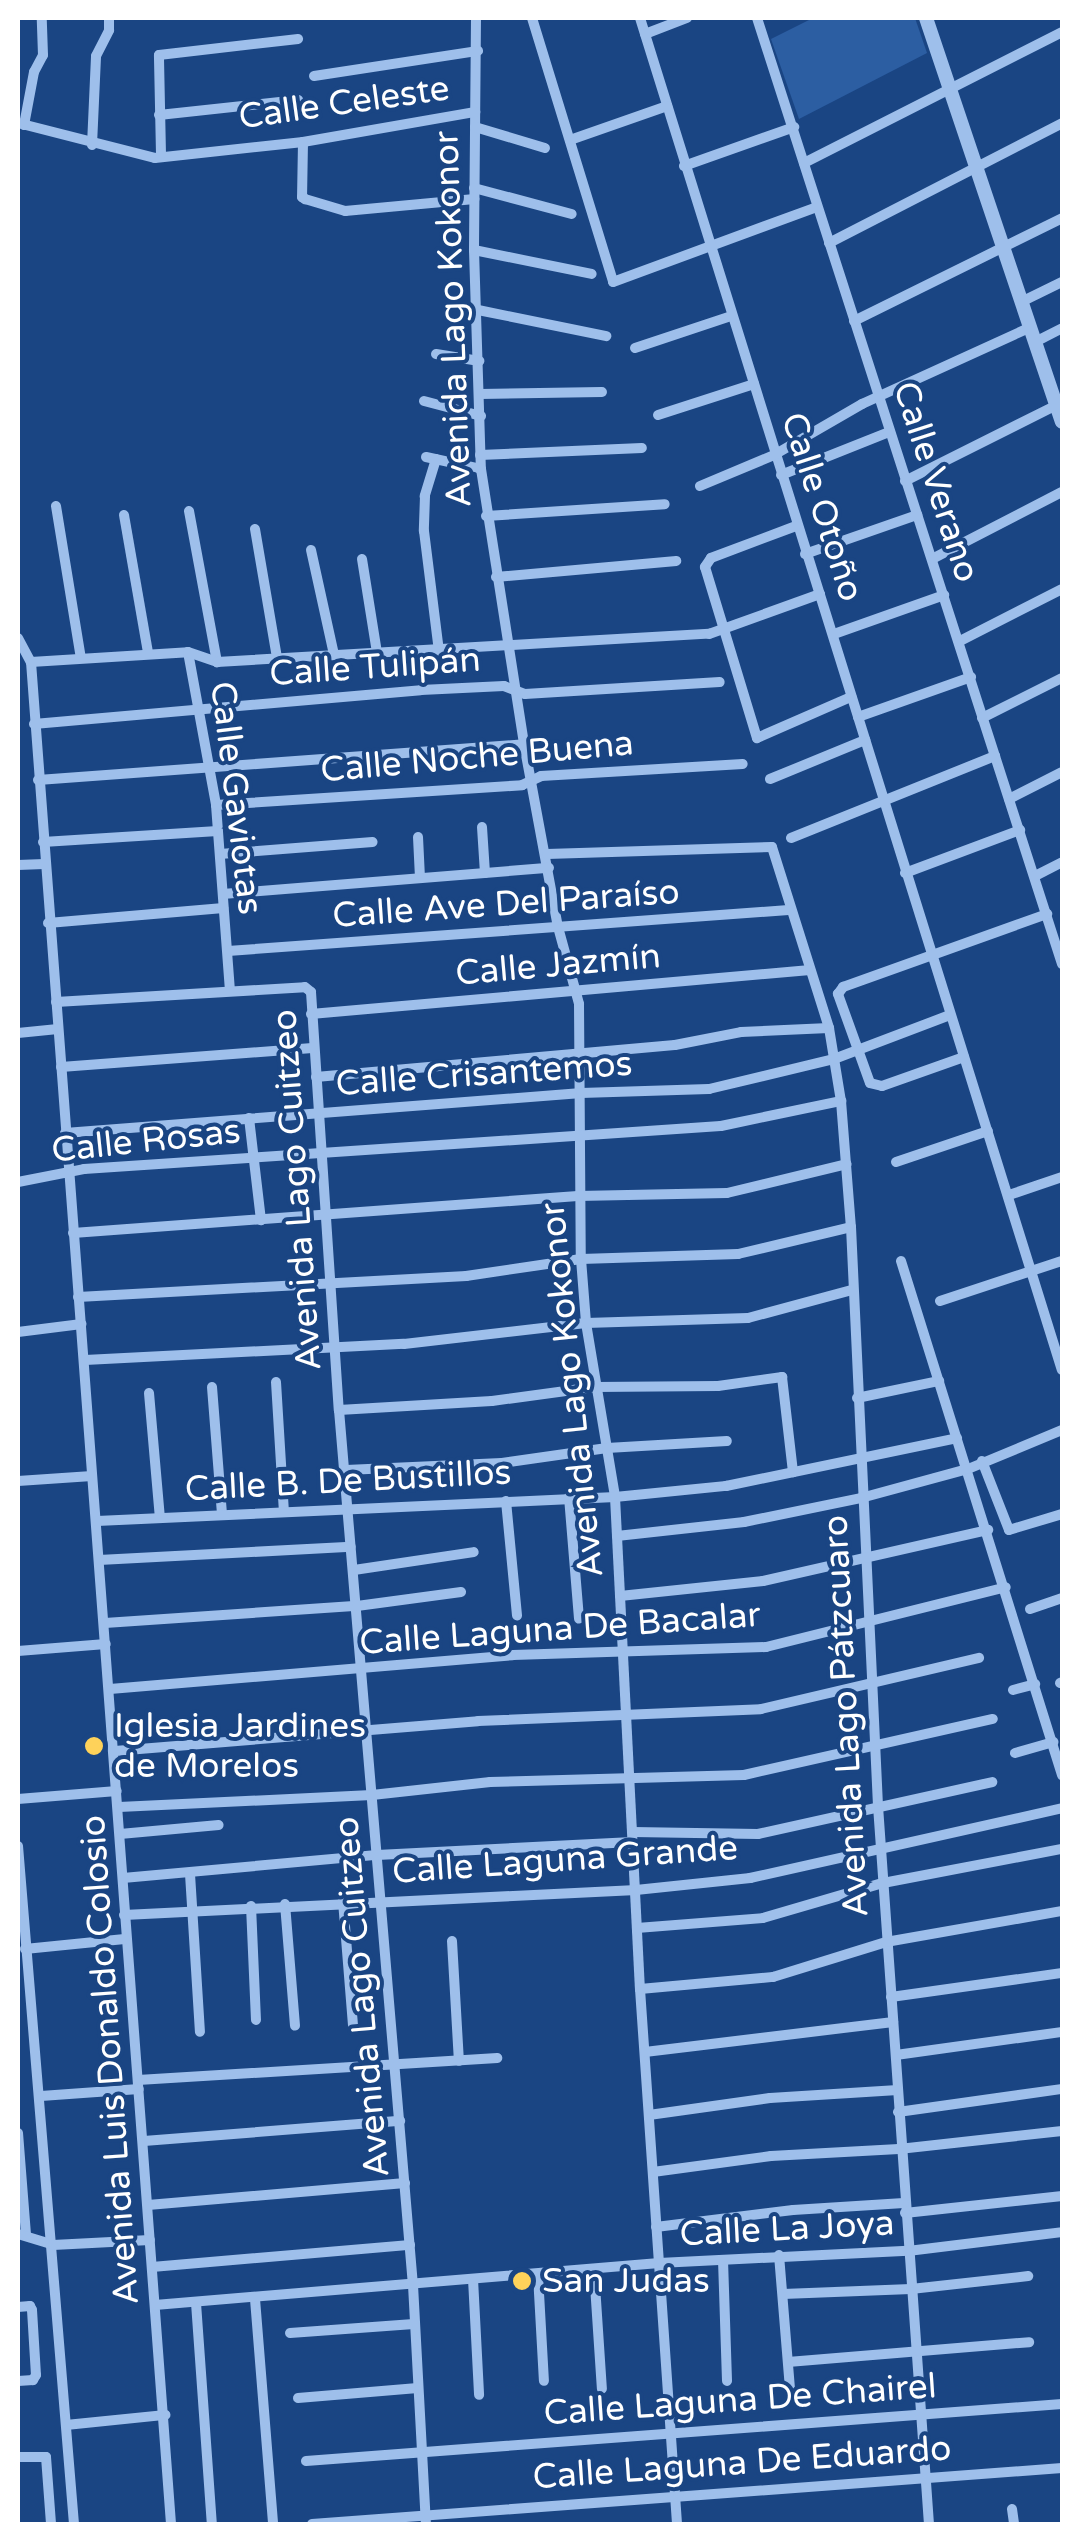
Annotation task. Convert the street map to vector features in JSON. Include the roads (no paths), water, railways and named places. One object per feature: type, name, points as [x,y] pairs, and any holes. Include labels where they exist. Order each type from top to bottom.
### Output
[{"type":"street","points":[[21,124],[34,72],[43,55],[42,18]]},
{"type":"street","points":[[92,145],[96,56],[109,30],[108,18]]},
{"type":"street","name":"Avenida Lago Kokonor","points":[[476,18],[474,250],[481,469],[506,646],[548,854],[558,927],[579,1004],[581,1259],[586,1323],[617,1536],[640,1989],[677,2524]]},
{"type":"street","points":[[532,18],[614,282],[817,207]]},
{"type":"street","name":"Calle Otoño","points":[[640,18],[708,249],[834,634],[904,873],[1059,1346],[1062,1370]]},
{"type":"street","points":[[644,34],[688,18]]},
{"type":"street","name":"Calle Verano","points":[[757,18],[1062,958]]},
{"type":"street","points":[[926,18],[1062,422]]},
{"type":"street","points":[[804,163],[1062,32]]},
{"type":"street","points":[[161,154],[159,55],[298,39]]},
{"type":"street","points":[[314,76],[478,51]]},
{"type":"street","points":[[159,115],[298,100]]},
{"type":"street","points":[[570,140],[667,106]]},
{"type":"street","name":"Calle Celeste","points":[[21,124],[146,158],[303,142],[474,112]]},
{"type":"street","points":[[829,243],[1062,123]]},
{"type":"street","points":[[474,126],[545,148]]},
{"type":"street","points":[[684,166],[794,127]]},
{"type":"street","points":[[303,142],[302,196],[346,212],[474,193],[572,214]]},
{"type":"street","points":[[854,321],[1062,218]]},
{"type":"street","points":[[474,250],[592,274]]},
{"type":"street","points":[[1021,302],[1062,282]]},
{"type":"street","points":[[478,310],[606,336]]},
{"type":"street","points":[[636,348],[731,316]]},
{"type":"street","points":[[700,486],[774,454],[879,398],[1032,335],[1062,328]]},
{"type":"street","points":[[436,354],[479,361]]},
{"type":"street","points":[[658,416],[754,384]]},
{"type":"street","points":[[480,394],[602,392]]},
{"type":"street","points":[[424,402],[480,416]]},
{"type":"street","points":[[906,480],[1057,404]]},
{"type":"street","points":[[780,475],[889,432]]},
{"type":"street","points":[[480,455],[642,448]]},
{"type":"street","points":[[439,651],[424,531],[431,458],[481,469]]},
{"type":"street","points":[[932,559],[1062,492]]},
{"type":"street","points":[[486,516],[665,504]]},
{"type":"street","points":[[56,506],[81,658]]},
{"type":"street","points":[[190,512],[217,662]]},
{"type":"street","points":[[805,554],[917,515]]},
{"type":"street","points":[[124,516],[148,652]]},
{"type":"street","points":[[796,526],[706,561],[718,632],[757,738],[851,696]]},
{"type":"street","points":[[255,529],[277,658]]},
{"type":"street","points":[[311,550],[334,655]]},
{"type":"street","points":[[362,559],[377,653]]},
{"type":"street","points":[[496,577],[676,561]]},
{"type":"street","points":[[960,641],[1062,589]]},
{"type":"street","points":[[188,652],[217,662],[718,632],[820,594]]},
{"type":"street","points":[[834,634],[944,595]]},
{"type":"street","name":"Avenida Luis Donaldo Colosio","points":[[18,638],[31,662],[67,1173],[116,1751],[125,1939],[144,2141],[171,2524]]},
{"type":"street","name":"Calle Gaviotas","points":[[31,662],[188,652],[216,805],[230,990]]},
{"type":"street","points":[[858,718],[971,677]]},
{"type":"street","points":[[982,718],[1062,678]]},
{"type":"street","name":"Calle Tulipán","points":[[34,724],[420,690],[504,686],[515,691],[720,682]]},
{"type":"street","points":[[18,696],[32,695]]},
{"type":"street","points":[[770,779],[865,740]]},
{"type":"street","points":[[38,780],[524,744]]},
{"type":"street","points":[[791,838],[995,756]]},
{"type":"street","name":"Calle Noche Buena","points":[[216,805],[522,785],[540,776],[743,764]]},
{"type":"street","points":[[1009,799],[1062,772]]},
{"type":"street","points":[[482,827],[485,873]]},
{"type":"street","points":[[904,873],[1020,830]]},
{"type":"street","points":[[43,842],[218,831]]},
{"type":"street","points":[[418,837],[420,878]]},
{"type":"street","points":[[220,854],[373,842]]},
{"type":"street","name":"Avenida Lago Pátzcuaro","points":[[548,854],[762,844],[772,847],[779,858],[789,910],[829,1028],[847,1054],[840,1100],[851,1227],[864,1560],[886,1942],[918,2416],[929,2524]]},
{"type":"street","points":[[1035,876],[1062,862]]},
{"type":"street","points":[[18,865],[44,864]]},
{"type":"street","points":[[222,894],[549,868]]},
{"type":"street","points":[[48,922],[223,908]]},
{"type":"street","name":"Calle Ave Del Paraíso","points":[[228,951],[548,931],[558,927],[789,910]]},
{"type":"street","points":[[964,1057],[882,1086],[870,1084],[847,1054],[838,994],[843,988],[1046,914]]},
{"type":"street","name":"Calle Jazmín","points":[[311,1014],[810,970]]},
{"type":"street","name":"Avenida Lago Cuitzeo","points":[[230,990],[309,988],[334,1282],[339,1410],[410,2245],[426,2520]]},
{"type":"street","points":[[56,1002],[230,990]]},
{"type":"street","name":"Calle Crisantemos","points":[[65,1133],[581,1093],[709,1089],[847,1054],[950,1014]]},
{"type":"street","points":[[316,1077],[675,1045],[741,1032],[829,1028]]},
{"type":"street","points":[[18,1033],[58,1029]]},
{"type":"street","points":[[61,1067],[312,1048]]},
{"type":"street","name":"Calle Rosas","points":[[18,1182],[67,1173],[254,1158],[721,1126],[840,1100]]},
{"type":"street","points":[[250,1118],[260,1220]]},
{"type":"street","points":[[896,1162],[988,1131]]},
{"type":"street","points":[[73,1232],[578,1196],[727,1193],[847,1164]]},
{"type":"street","points":[[1009,1196],[1062,1176]]},
{"type":"street","points":[[78,1297],[466,1276],[581,1259],[738,1254],[851,1227]]},
{"type":"street","points":[[901,1261],[1062,1775]]},
{"type":"street","points":[[940,1301],[1062,1261]]},
{"type":"street","points":[[85,1360],[486,1337],[586,1323],[748,1318],[852,1290]]},
{"type":"street","points":[[18,1332],[81,1324]]},
{"type":"street","points":[[339,1410],[492,1401],[595,1387],[718,1386],[782,1377],[793,1472]]},
{"type":"street","points":[[857,1398],[939,1381]]},
{"type":"street","points":[[276,1382],[284,1511]]},
{"type":"street","points":[[212,1387],[222,1515]]},
{"type":"street","points":[[149,1393],[160,1518]]},
{"type":"street","points":[[617,1536],[744,1522],[861,1498],[968,1469],[1062,1430]]},
{"type":"street","name":"Calle B. De Bustillos","points":[[97,1521],[614,1497],[726,1486],[957,1438]]},
{"type":"street","points":[[346,1470],[502,1463],[607,1448],[728,1441]]},
{"type":"street","points":[[982,1461],[1009,1530],[1062,1514]]},
{"type":"street","points":[[18,1481],[92,1476]]},
{"type":"street","points":[[569,1497],[579,1619]]},
{"type":"street","points":[[506,1500],[517,1615]]},
{"type":"street","points":[[620,1596],[736,1586],[988,1530]]},
{"type":"street","points":[[99,1560],[351,1547]]},
{"type":"street","points":[[354,1570],[474,1552]]},
{"type":"street","name":"Calle Laguna De Bacalar","points":[[110,1689],[512,1654],[766,1646],[1006,1587]]},
{"type":"street","points":[[105,1623],[358,1606],[460,1592]]},
{"type":"street","points":[[1030,1609],[1062,1598]]},
{"type":"street","points":[[18,1651],[106,1644]]},
{"type":"street","points":[[116,1751],[624,1714],[761,1709],[979,1658]]},
{"type":"street","points":[[1013,1690],[1035,1684]]},
{"type":"street","points":[[119,1807],[372,1795],[490,1782],[614,1781],[630,1776],[758,1773],[993,1719]]},
{"type":"street","points":[[1015,1753],[1053,1742]]},
{"type":"street","points":[[122,1878],[633,1837],[758,1834],[992,1782]]},
{"type":"street","points":[[18,1798],[117,1791]]},
{"type":"street","name":"Calle Laguna Grande","points":[[124,1915],[382,1899],[636,1890],[750,1878],[881,1845],[1062,1808]]},
{"type":"street","points":[[120,1834],[219,1825]]},
{"type":"street","points":[[18,1846],[74,2524]]},
{"type":"street","points":[[638,1928],[763,1918],[883,1882],[1062,1849]]},
{"type":"street","points":[[190,1874],[200,2032]]},
{"type":"street","points":[[343,1901],[353,2025]]},
{"type":"street","points":[[286,1904],[295,2026]]},
{"type":"street","points":[[251,1906],[256,2020]]},
{"type":"street","points":[[640,1989],[772,1976],[886,1942],[1062,1911]]},
{"type":"street","points":[[25,1949],[125,1939]]},
{"type":"street","points":[[452,1940],[459,2061]]},
{"type":"street","points":[[891,1997],[1062,1973]]},
{"type":"street","points":[[645,2052],[893,2022]]},
{"type":"street","points":[[896,2055],[1062,2032]]},
{"type":"street","points":[[40,2096],[138,2084],[497,2058]]},
{"type":"street","points":[[898,2112],[1062,2089]]},
{"type":"street","points":[[649,2115],[770,2098],[898,2090]]},
{"type":"street","points":[[144,2141],[400,2121]]},
{"type":"street","points":[[653,2172],[771,2156],[900,2149],[1062,2131]]},
{"type":"street","points":[[18,2133],[22,2234],[53,2245],[150,2240]]},
{"type":"street","points":[[148,2205],[405,2183]]},
{"type":"street","points":[[656,2227],[793,2210],[905,2208],[1062,2196]]},
{"type":"street","name":"Calle La Joya","points":[[155,2305],[659,2263],[908,2251],[1062,2234]]},
{"type":"street","points":[[152,2267],[410,2245]]},
{"type":"street","points":[[778,2255],[790,2388]]},
{"type":"street","points":[[723,2260],[727,2381]]},
{"type":"street","points":[[594,2270],[602,2389]]},
{"type":"street","points":[[538,2275],[544,2381]]},
{"type":"street","points":[[783,2294],[911,2289],[1028,2276]]},
{"type":"street","points":[[473,2279],[479,2395]]},
{"type":"street","points":[[255,2299],[272,2524]]},
{"type":"street","points":[[196,2303],[212,2524]]},
{"type":"street","points":[[18,2307],[30,2306],[32,2310],[36,2375],[34,2380],[18,2381]]},
{"type":"street","points":[[290,2333],[414,2324]]},
{"type":"street","points":[[788,2362],[1030,2342]]},
{"type":"street","points":[[298,2398],[418,2388]]},
{"type":"street","name":"Calle Laguna De Chairel","points":[[306,2462],[1062,2404]]},
{"type":"street","points":[[66,2426],[165,2415]]},
{"type":"street","points":[[18,2457],[46,2457],[51,2524]]},
{"type":"street","name":"Calle Laguna De Eduardo","points":[[312,2524],[426,2520],[675,2495],[1062,2468]]},
{"type":"street","points":[[1012,2509],[1014,2524]]},
{"type":"place","name":"Iglesia Jardines de Morelos","points":[[94,1746]]},
{"type":"place","name":"San Judas","points":[[522,2281]]}]
